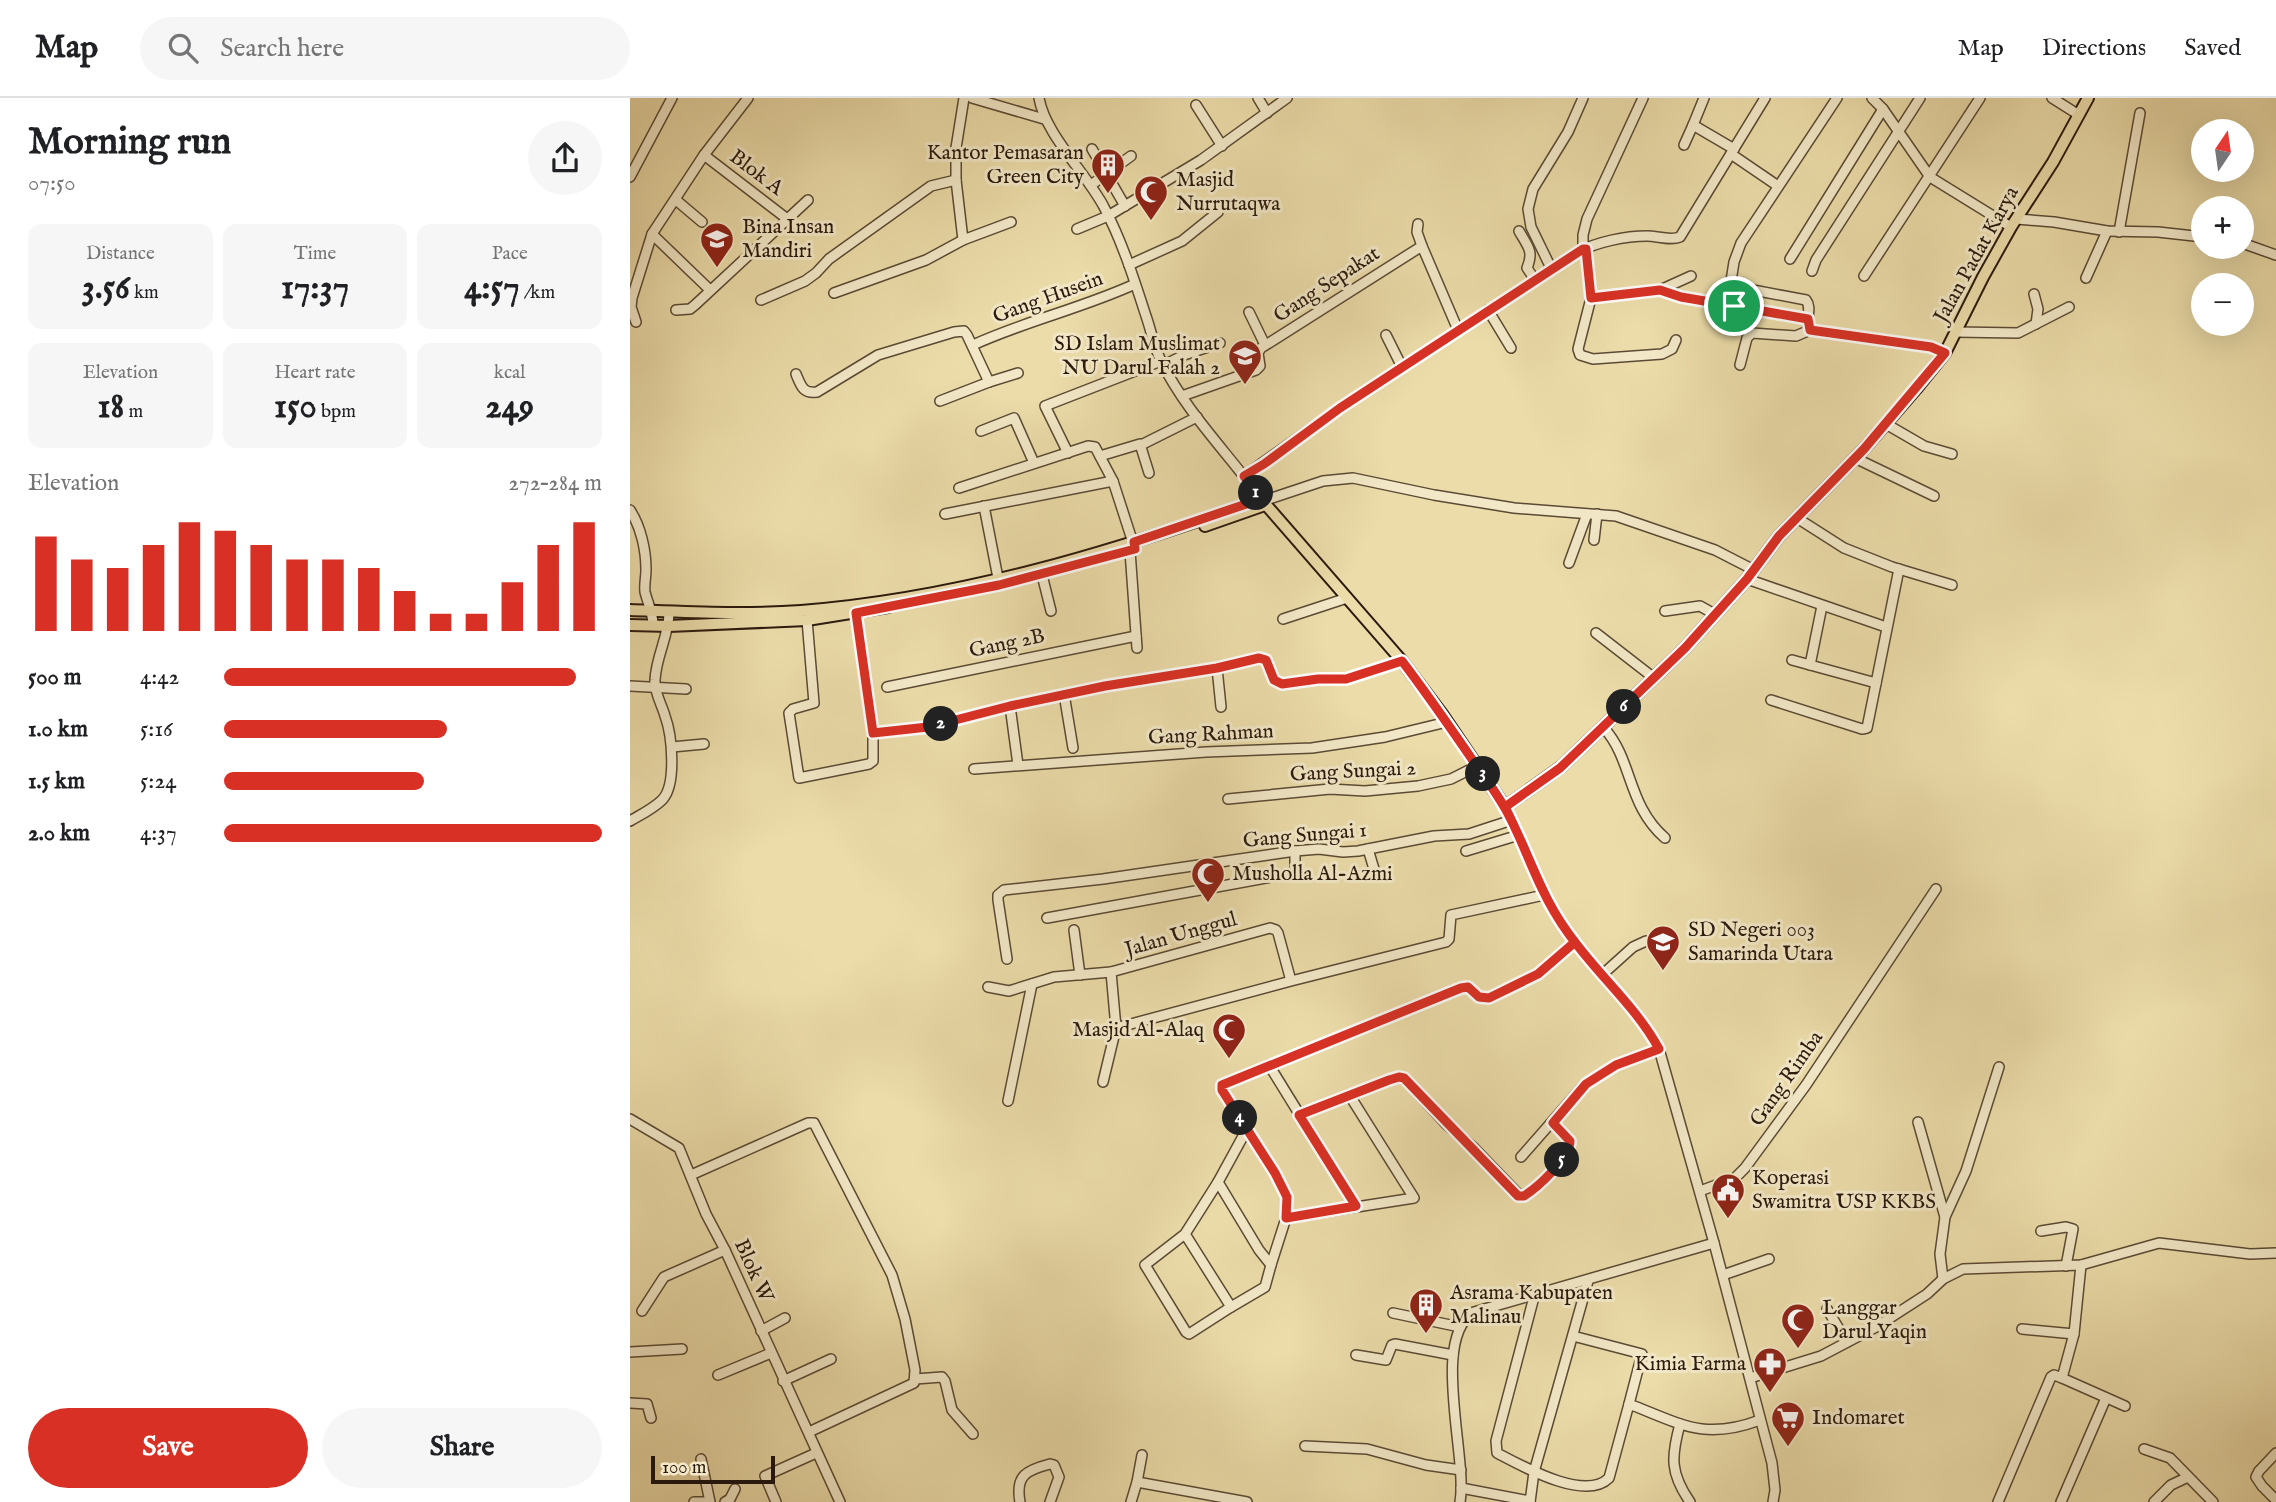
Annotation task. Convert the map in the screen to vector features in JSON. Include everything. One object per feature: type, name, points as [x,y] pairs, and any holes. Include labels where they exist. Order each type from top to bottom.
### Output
[{"type":"main road","name":"Jalan Padat Karya","points":[[1505,807],[1547,778],[1604,728],[1716,615],[1779,536],[1886,424],[1945,353],[1983,277],[2088,98]]},
{"type":"main road","points":[[630,625],[669,626],[807,620],[920,602],[1042,575],[1133,548],[1265,501],[1402,661],[1505,807]]},
{"type":"main road","points":[[630,610],[724,613],[808,610],[918,596],[1133,548]]},
{"type":"street","points":[[630,177],[672,98]]},
{"type":"street","points":[[636,322],[631,307],[633,279],[652,234],[704,155],[748,98]]},
{"type":"street","points":[[963,240],[956,180],[957,141],[964,98]]},
{"type":"street","points":[[972,98],[1044,119]]},
{"type":"street","points":[[1039,98],[1044,119],[1091,185],[1108,216],[1129,265],[1163,363],[1196,417],[1265,501],[1317,483],[1353,478],[1419,493],[1514,508],[1624,518],[1702,545],[1750,575],[1822,606],[1886,627]]},
{"type":"street","points":[[1258,98],[1267,113]]},
{"type":"street","points":[[1077,229],[1108,216],[1222,146],[1287,98]]},
{"type":"street","points":[[1551,268],[1531,227],[1528,209],[1533,189],[1568,132],[1583,98]]},
{"type":"street","points":[[1643,98],[1587,219],[1583,235],[1591,298],[1578,349],[1580,355],[1593,359],[1662,354],[1672,349],[1676,340]]},
{"type":"street","points":[[1684,145],[1704,98]]},
{"type":"street","points":[[1244,476],[1402,367],[1584,249],[1637,236],[1671,239],[1680,237],[1765,98]]},
{"type":"street","points":[[1810,330],[1809,304],[1806,300],[1737,287],[1731,281],[1741,243],[1837,98]]},
{"type":"street","points":[[1872,98],[1883,108],[1930,177],[2014,223],[2054,222],[2106,232],[2158,232],[2191,236]]},
{"type":"street","points":[[1812,271],[1816,260],[1920,98]]},
{"type":"street","points":[[1864,276],[1980,98]]},
{"type":"street","points":[[2052,98],[2079,115]]},
{"type":"street","points":[[1196,105],[1222,146]]},
{"type":"street","points":[[1790,259],[1883,108]]},
{"type":"street","points":[[2119,232],[2140,113]]},
{"type":"street","points":[[1693,125],[1778,186]]},
{"type":"street","points":[[1092,149],[1125,206]]},
{"type":"street","name":"Blok A","points":[[704,155],[786,218]]},
{"type":"street","points":[[1091,185],[1131,156]]},
{"type":"street","points":[[761,300],[817,273],[830,259],[931,186],[956,180]]},
{"type":"street","points":[[676,200],[702,222]]},
{"type":"street","points":[[676,310],[690,309],[808,200]]},
{"type":"street","points":[[1129,265],[1181,241],[1218,212]]},
{"type":"street","points":[[834,293],[926,260],[963,240],[1011,222]]},
{"type":"street","points":[[1418,225],[1417,233],[1458,330]]},
{"type":"street","points":[[1519,231],[1530,251],[1531,260],[1527,268],[1535,280]]},
{"type":"street","points":[[2087,278],[2106,232]]},
{"type":"street","points":[[652,234],[710,290]]},
{"type":"street","name":"Gang Sepakat","points":[[1182,396],[1256,370],[1260,366],[1258,351],[1265,345],[1422,246]]},
{"type":"street","points":[[2254,247],[2276,255]]},
{"type":"street","points":[[1591,298],[1660,290],[1691,276]]},
{"type":"street","name":"Gang Husein","points":[[973,345],[1108,297],[1135,284]]},
{"type":"street","points":[[1660,290],[1681,297],[1808,319]]},
{"type":"street","points":[[2034,295],[2038,309],[2036,324]]},
{"type":"street","points":[[1956,332],[2018,333],[2069,307]]},
{"type":"street","points":[[1488,310],[1511,348]]},
{"type":"street","points":[[1249,312],[1265,345]]},
{"type":"street","points":[[1740,365],[1749,334],[1757,332],[1796,335],[1810,330],[1931,347],[1945,353]]},
{"type":"street","points":[[796,374],[803,390],[808,393],[817,392],[878,355],[964,331],[989,382]]},
{"type":"street","points":[[1386,335],[1402,367]]},
{"type":"street","points":[[1068,453],[1045,406],[1220,343]]},
{"type":"street","points":[[940,401],[1018,373]]},
{"type":"street","points":[[1099,453],[1141,445],[1196,417]]},
{"type":"street","points":[[981,430],[1016,419],[1034,463]]},
{"type":"street","points":[[1886,424],[1924,446],[1952,454]]},
{"type":"street","points":[[1141,445],[1149,472]]},
{"type":"street","points":[[960,488],[1092,446],[1099,453],[1113,481],[1133,548],[1137,648]]},
{"type":"street","points":[[1855,458],[1934,496]]},
{"type":"street","points":[[945,514],[1113,481]]},
{"type":"street","points":[[984,506],[998,578]]},
{"type":"street","points":[[630,510],[646,566],[646,593],[653,611],[653,625]]},
{"type":"street","points":[[1592,514],[1594,540]]},
{"type":"street","points":[[1569,563],[1592,514]]},
{"type":"street","points":[[1797,519],[1836,544],[1899,569],[1952,585]]},
{"type":"street","points":[[1772,700],[1865,729],[1870,719],[1899,569]]},
{"type":"street","points":[[1042,575],[1051,611]]},
{"type":"street","points":[[1283,619],[1347,598]]},
{"type":"street","points":[[1665,611],[1700,606],[1716,615]]},
{"type":"street","points":[[1810,665],[1822,606]]},
{"type":"street","points":[[630,821],[664,798],[669,787],[672,747],[667,720],[655,689],[658,662],[669,626],[669,611]]},
{"type":"street","points":[[807,620],[814,704],[793,709],[789,713],[799,778],[869,764],[875,757],[856,613]]},
{"type":"street","points":[[1596,633],[1654,678]]},
{"type":"street","name":"Gang 2B","points":[[887,687],[1136,636]]},
{"type":"street","points":[[873,733],[928,727],[1065,694],[1263,658],[1274,680],[1282,684],[1318,679],[1346,679],[1402,661]]},
{"type":"street","points":[[1792,660],[1876,683]]},
{"type":"street","points":[[1217,668],[1221,707]]},
{"type":"street","points":[[630,686],[686,689]]},
{"type":"street","points":[[1065,694],[1073,748]]},
{"type":"street","points":[[1010,706],[1018,765]]},
{"type":"street","name":"Gang Rahman","points":[[975,769],[1206,752],[1312,748],[1385,737],[1447,722]]},
{"type":"street","points":[[1604,728],[1616,744],[1647,821],[1665,838]]},
{"type":"street","points":[[672,747],[704,744]]},
{"type":"street","name":"Gang Sungai 2","points":[[1228,799],[1330,789],[1365,791],[1418,786],[1451,779],[1477,766]]},
{"type":"street","points":[[1505,807],[1544,895],[1575,942],[1642,1020],[1659,1049],[1723,1275],[1775,1477],[1773,1502]]},
{"type":"street","name":"Gang Sungai 1","points":[[1007,959],[998,900],[1000,892],[1004,890],[1295,851],[1319,849],[1343,852],[1368,849],[1434,836],[1469,834],[1512,820]]},
{"type":"street","points":[[1466,851],[1519,835]]},
{"type":"street","points":[[1368,849],[1374,869]]},
{"type":"street","points":[[1047,918],[1293,873],[1295,851]]},
{"type":"street","points":[[1205,865],[1210,889]]},
{"type":"street","name":"Gang Rimba","points":[[1700,1191],[1735,1178],[1745,1168],[1806,1085],[1936,889]]},
{"type":"street","points":[[1116,1028],[1446,942],[1449,939],[1449,919],[1452,915],[1544,895]]},
{"type":"street","name":"Jalan Unggul","points":[[1103,1082],[1116,1028],[1111,972],[1274,929],[1278,933],[1291,981]]},
{"type":"street","points":[[1074,930],[1080,975]]},
{"type":"street","points":[[1603,974],[1633,947],[1646,941]]},
{"type":"street","points":[[1247,1129],[1185,1234],[1147,1262],[1145,1268],[1186,1332],[1192,1334],[1265,1287],[1286,1218],[1287,1197],[1275,1173],[1247,1129],[1222,1090],[1222,1085],[1464,987],[1471,989],[1482,999],[1489,998],[1538,974],[1575,942]]},
{"type":"street","points":[[988,987],[1009,991],[1054,977],[1111,972]]},
{"type":"street","points":[[1008,1101],[1032,984]]},
{"type":"street","points":[[1521,1157],[1586,1084],[1616,1065],[1659,1049]]},
{"type":"street","points":[[1269,1065],[1356,1206]]},
{"type":"street","points":[[1943,1279],[1940,1254],[1945,1217],[1966,1171],[2000,1067]]},
{"type":"street","points":[[1299,1115],[1399,1077],[1408,1082],[1446,1124],[1473,1147],[1520,1196],[1528,1194],[1541,1184],[1567,1153],[1571,1144],[1553,1123]]},
{"type":"street","points":[[1286,1218],[1414,1198],[1350,1096]]},
{"type":"street","name":"Blok W","points":[[630,1119],[679,1148],[706,1214],[840,1502]]},
{"type":"street","points":[[1918,1122],[1945,1217]]},
{"type":"street","points":[[691,1175],[808,1123],[816,1125],[892,1275],[905,1319],[914,1383],[809,1432]]},
{"type":"street","points":[[1218,1182],[1271,1265]]},
{"type":"street","points":[[2041,1231],[2066,1227],[2073,1230],[2066,1266]]},
{"type":"street","points":[[1185,1234],[1231,1307]]},
{"type":"street","points":[[1460,1502],[1461,1470],[1455,1439],[1454,1354],[1464,1321],[1475,1312],[1714,1243]]},
{"type":"street","points":[[1750,1378],[1812,1359],[1847,1342],[1896,1314],[1956,1271],[1973,1267],[2081,1265],[2159,1243],[2250,1254],[2276,1253]]},
{"type":"street","points":[[642,1311],[664,1277],[725,1250]]},
{"type":"street","points":[[1723,1275],[1769,1259]]},
{"type":"street","points":[[2062,1378],[2074,1334],[2081,1265]]},
{"type":"street","points":[[1461,1488],[1530,1501],[1534,1472],[1588,1281]]},
{"type":"street","points":[[1534,1297],[1495,1446],[1497,1452],[1534,1472],[1580,1487],[1597,1487],[1604,1484],[1612,1470],[1642,1354],[1573,1336]]},
{"type":"street","points":[[1827,1309],[1847,1342]]},
{"type":"street","points":[[1393,1313],[1460,1327]]},
{"type":"street","points":[[761,1331],[785,1318]]},
{"type":"street","points":[[2022,1329],[2074,1334]]},
{"type":"street","points":[[1356,1355],[1385,1360],[1395,1344],[1454,1354]]},
{"type":"street","points":[[630,1352],[682,1349]]},
{"type":"street","points":[[718,1375],[771,1353]]},
{"type":"street","points":[[783,1381],[831,1359]]},
{"type":"street","points":[[1998,1502],[2051,1377],[2054,1375],[2062,1378],[2125,1406]]},
{"type":"street","points":[[915,1379],[942,1377],[952,1409],[964,1427],[973,1434]]},
{"type":"street","points":[[2061,1502],[2106,1398]]},
{"type":"street","points":[[630,1403],[647,1404],[651,1418]]},
{"type":"street","points":[[1629,1405],[1703,1431],[1720,1431],[1760,1420]]},
{"type":"street","points":[[1680,1424],[1673,1453],[1675,1477],[1690,1502]]},
{"type":"street","points":[[1305,1446],[1367,1449],[1426,1465],[1461,1470]]},
{"type":"street","points":[[2144,1449],[2170,1458],[2213,1502]]},
{"type":"street","points":[[2276,1453],[2256,1477],[2276,1500]]},
{"type":"street","points":[[1131,1502],[1140,1482],[1142,1455]]},
{"type":"street","points":[[776,1502],[765,1476],[819,1456]]},
{"type":"street","points":[[701,1459],[710,1502]]},
{"type":"street","points":[[1020,1502],[1018,1489],[1021,1478],[1027,1472],[1051,1464],[1059,1477],[1050,1502]]},
{"type":"street","points":[[2154,1502],[2161,1492],[2188,1477]]},
{"type":"street","points":[[1140,1482],[1189,1497],[1247,1502]]},
{"type":"street","points":[[729,1501],[735,1489]]},
{"type":"street","points":[[690,1502],[703,1502]]},
{"type":"place","name":"Kantor Pemasaran Green City","points":[[1108,195]]},
{"type":"place","name":"Masjid Nurrutaqwa","points":[[1151,222]]},
{"type":"place","name":"Bina Insan Mandiri","points":[[717,269]]},
{"type":"place","name":"SD Islam Muslimat NU Darul Falah 2","points":[[1245,386]]},
{"type":"place","name":"Musholla Al-Azmi","points":[[1208,904]]},
{"type":"place","name":"SD Negeri 003 Samarinda Utara","points":[[1663,972]]},
{"type":"place","name":"Masjid Al-Alaq","points":[[1229,1060]]},
{"type":"place","name":"Koperasi Swamitra USP KKBS","points":[[1728,1220]]},
{"type":"place","name":"Asrama Kabupaten Malinau","points":[[1426,1335]]},
{"type":"place","name":"Langgar Darul Yaqin","points":[[1798,1350]]},
{"type":"place","name":"Kimia Farma","points":[[1770,1394]]},
{"type":"place","name":"Indomaret","points":[[1788,1448]]},
{"type":"route","points":[[1734,306],[1681,297],[1660,290],[1591,298],[1586,249],[1583,249],[1340,408],[1244,476],[1261,499],[1134,542],[1135,549],[1101,560],[999,585],[856,613],[873,733],[909,731],[1065,694],[1217,668],[1259,658],[1266,660],[1274,680],[1282,684],[1326,678],[1346,679],[1402,661],[1442,714],[1494,789],[1512,820],[1524,847],[1544,895],[1575,942],[1538,974],[1489,998],[1479,997],[1471,989],[1464,987],[1224,1083],[1222,1090],[1275,1173],[1287,1197],[1286,1218],[1356,1206],[1299,1115],[1389,1080],[1404,1078],[1518,1196],[1524,1196],[1541,1184],[1569,1150],[1570,1141],[1553,1123],[1581,1088],[1616,1065],[1659,1049],[1642,1020],[1626,1000],[1575,942],[1565,930],[1556,916],[1544,895],[1540,887],[1524,847],[1519,835],[1512,820],[1505,807],[1560,768],[1685,648],[1747,579],[1779,536],[1864,449],[1945,353],[1931,347],[1810,330],[1808,319],[1734,306]]}]
